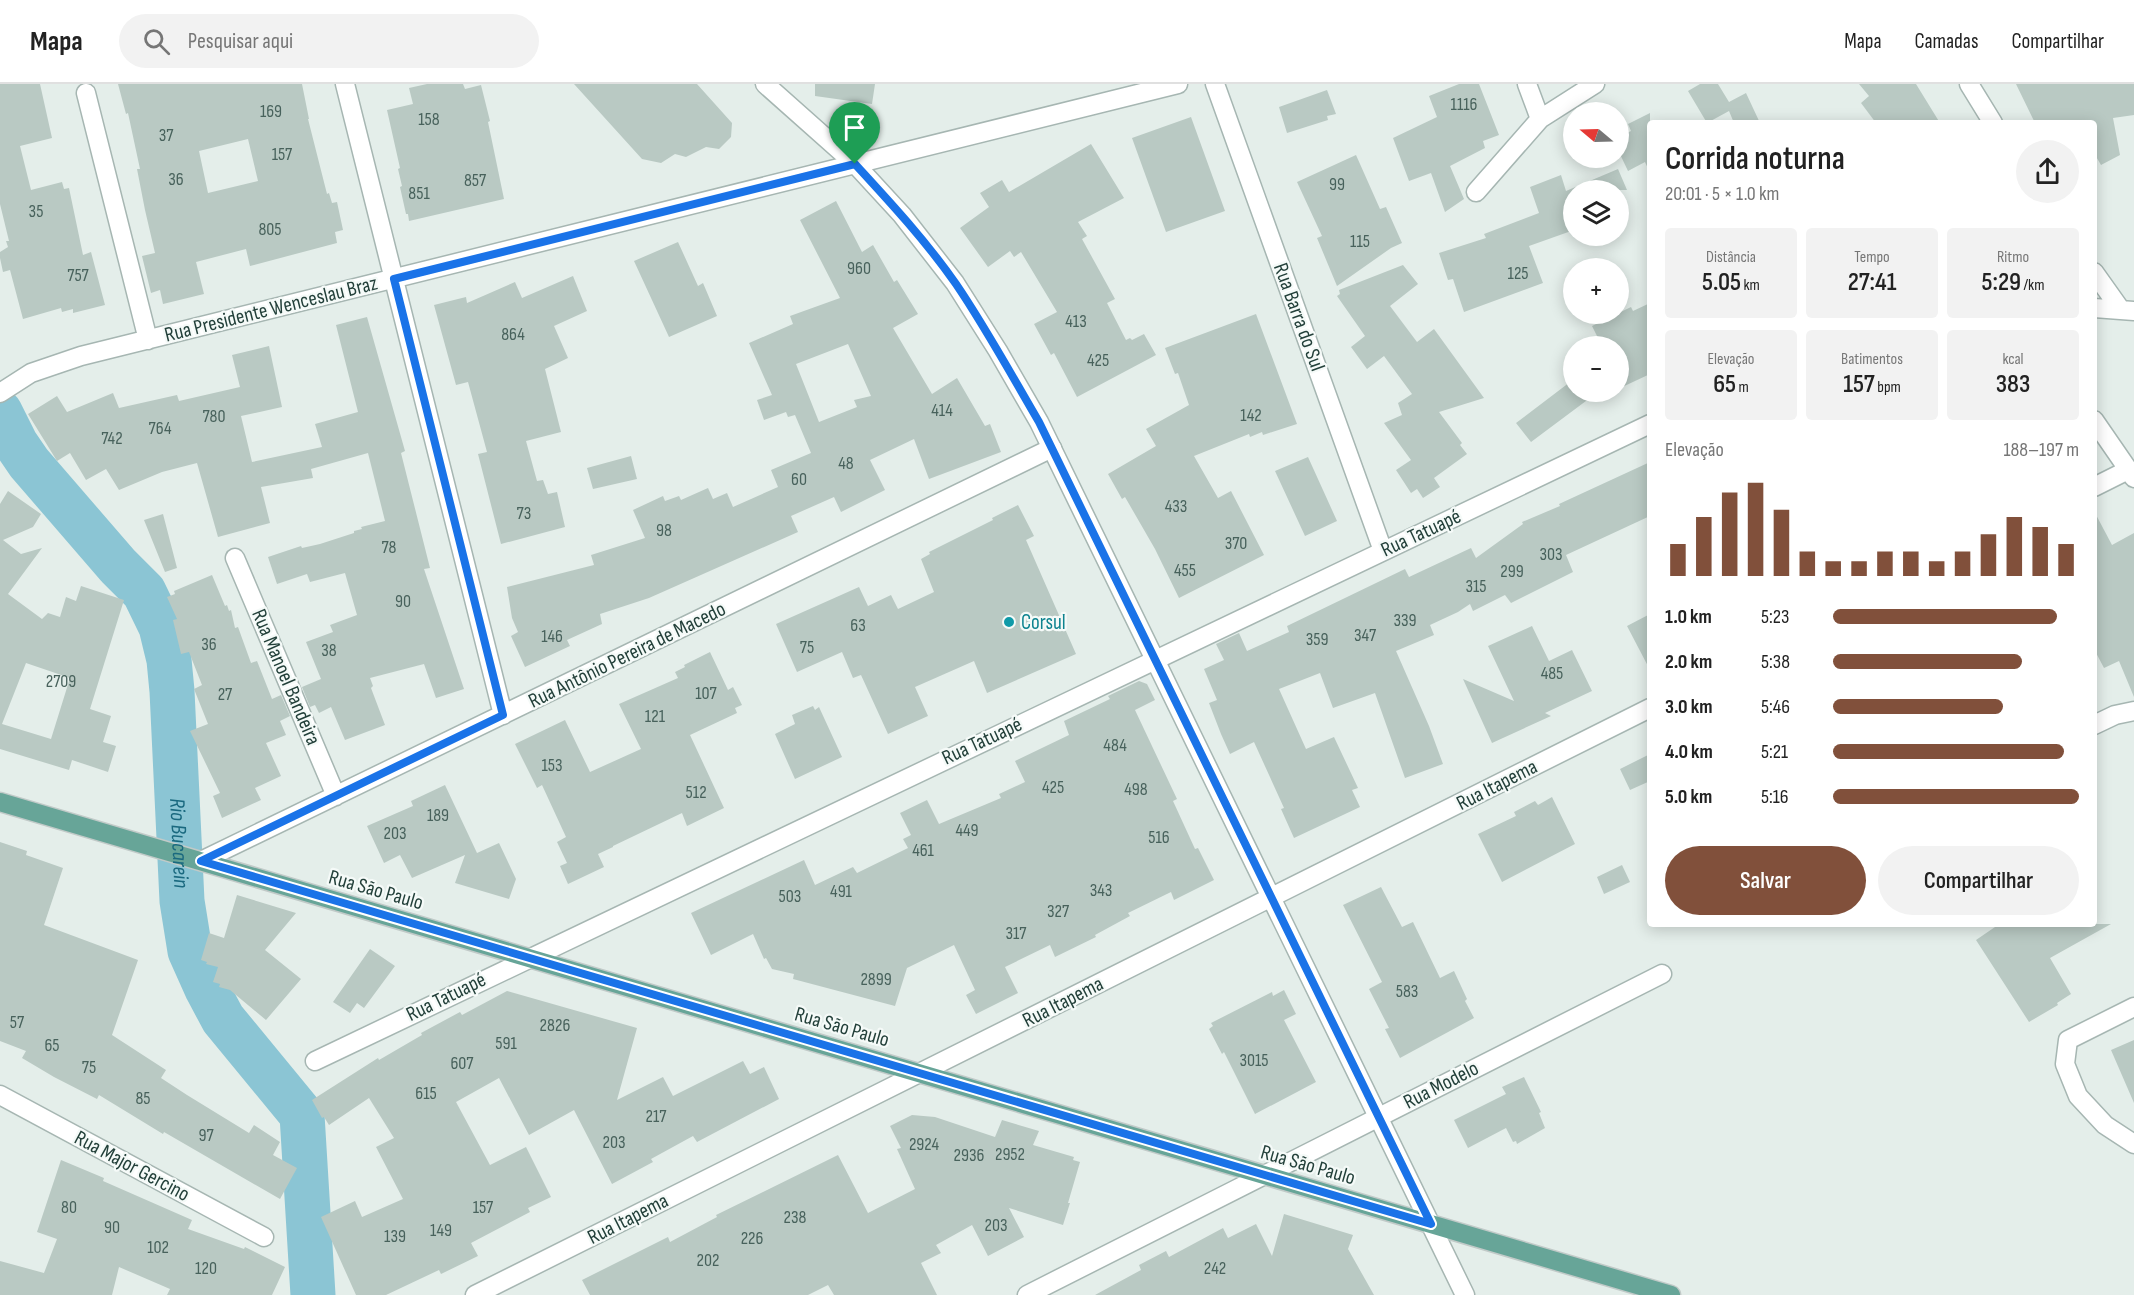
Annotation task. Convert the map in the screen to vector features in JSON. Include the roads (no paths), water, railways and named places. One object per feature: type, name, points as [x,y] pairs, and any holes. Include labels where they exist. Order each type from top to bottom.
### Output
[{"type":"main road","name":"Rua São Paulo","points":[[0,802],[1671,1295]]},
{"type":"street","points":[[345,84],[503,715]]},
{"type":"street","points":[[765,84],[855,164],[902,215],[955,284],[998,351],[1052,448],[1156,658],[1465,1295]]},
{"type":"street","name":"Rua Presidente Wenceslau Braz","points":[[1,392],[31,373],[51,365],[1178,84]]},
{"type":"street","name":"Rua Barra do Sul","points":[[1215,84],[1383,551]]},
{"type":"street","points":[[1527,84],[1540,119]]},
{"type":"street","points":[[1476,192],[1540,119],[1595,84]]},
{"type":"street","points":[[1970,84],[1991,120]]},
{"type":"street","points":[[86,93],[148,340]]},
{"type":"street","points":[[2097,275],[2128,311]]},
{"type":"street","points":[[2097,308],[2128,311]]},
{"type":"street","points":[[2097,424],[2131,474],[2097,486]]},
{"type":"street","name":"Rua Tatuapé","points":[[315,1061],[1647,425]]},
{"type":"street","name":"Rua Antônio Pereira de Macedo","points":[[201,861],[1052,448]]},
{"type":"street","name":"Rua Manoel Bandeira","points":[[235,558],[336,796]]},
{"type":"street","name":"Rua Itapema","points":[[475,1295],[1647,710]]},
{"type":"street","points":[[2097,724],[2115,715],[2134,711]]},
{"type":"street","name":"Rua Modelo","points":[[1027,1295],[1662,974]]},
{"type":"street","points":[[2134,1007],[2068,1040],[2065,1064],[2078,1096],[2105,1125],[2134,1144]]},
{"type":"street","name":"Rua Major Gercino","points":[[0,1095],[264,1237]]},
{"type":"waterway","name":"Rio Bucarein","points":[[0,412],[16,444],[29,463],[118,566],[144,592],[161,627],[169,660],[172,691],[182,901],[190,951],[223,1019],[302,1115],[313,1295]]},
{"type":"place","name":"Corsul","points":[[1009,622]]}]
